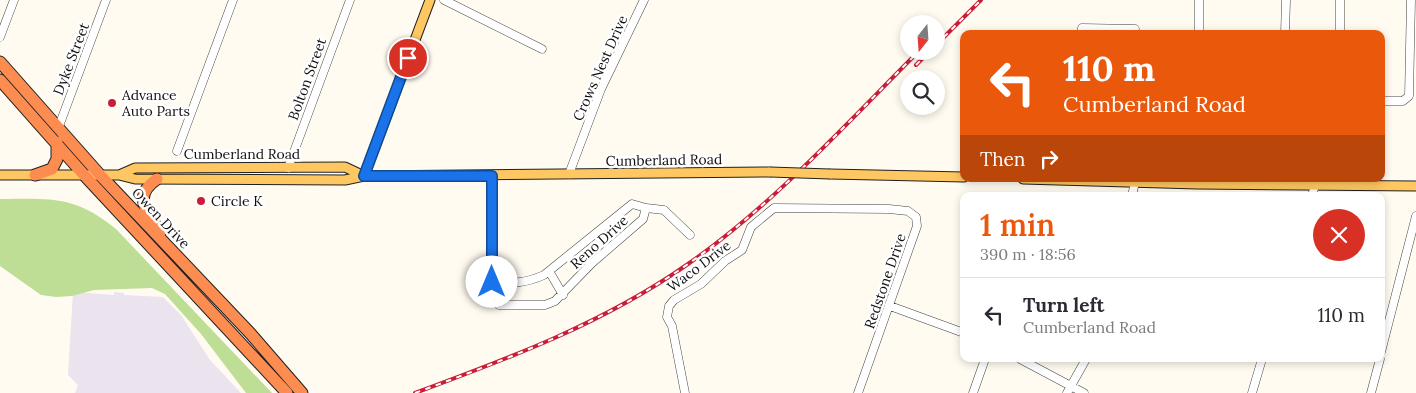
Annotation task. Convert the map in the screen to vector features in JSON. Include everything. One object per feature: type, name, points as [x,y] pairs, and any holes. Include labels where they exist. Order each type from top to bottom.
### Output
[{"type":"highway","name":"Owen Drive","points":[[0,62],[59,126],[100,176],[250,333],[302,393]]},
{"type":"highway","name":"Owen Drive","points":[[0,80],[57,142],[85,176],[287,393]]},
{"type":"highway","points":[[35,175],[52,169],[57,159],[57,142]]},
{"type":"highway","points":[[157,179],[146,186],[142,196],[145,208],[170,249]]},
{"type":"main road","points":[[364,176],[430,0]]},
{"type":"main road","name":"Cumberland Road","points":[[119,175],[135,168],[345,167],[364,176]]},
{"type":"main road","name":"Cumberland Road","points":[[0,174],[119,175],[135,179],[345,180],[364,176],[770,172],[960,177]]},
{"type":"main road","points":[[1284,182],[1315,185],[1339,182],[1416,186]]},
{"type":"street","points":[[0,37],[14,0]]},
{"type":"street","name":"Dyke Street","points":[[59,126],[106,0]]},
{"type":"street","points":[[177,151],[234,0]]},
{"type":"street","name":"Bolton Street","points":[[288,168],[350,0]]},
{"type":"street","points":[[444,0],[542,49]]},
{"type":"street","name":"Crows Nest Drive","points":[[569,174],[600,90],[644,0]]},
{"type":"street","points":[[1199,0],[1199,30]]},
{"type":"street","points":[[1285,30],[1286,0]]},
{"type":"street","points":[[1340,0],[1340,30]]},
{"type":"street","points":[[1385,101],[1403,101],[1409,96],[1411,0]]},
{"type":"street","points":[[1108,30],[1135,29]]},
{"type":"street","name":"Reno Drive","points":[[492,176],[492,282],[499,305],[545,305],[563,295],[592,263],[644,219],[646,208],[632,204],[549,271],[529,282],[511,284],[492,282]]},
{"type":"street","points":[[1133,192],[1135,182]]},
{"type":"street","points":[[1313,192],[1315,185]]},
{"type":"street","points":[[646,208],[664,210],[690,235]]},
{"type":"street","name":"Waco Drive","points":[[685,393],[672,326],[667,317],[669,306],[674,300],[701,284],[725,261],[742,250],[751,227],[774,208],[814,208]]},
{"type":"street","name":"Redstone Drive","points":[[814,208],[908,211],[916,217],[917,226],[858,393]]},
{"type":"street","points":[[1385,336],[1416,216]]},
{"type":"street","points":[[549,271],[563,295]]},
{"type":"street","points":[[890,306],[960,332]]},
{"type":"street","points":[[973,393],[985,362]]},
{"type":"street","points":[[1025,362],[1070,390],[1084,393]]},
{"type":"street","points":[[1070,390],[1084,362]]},
{"type":"street","points":[[1252,393],[1261,362]]},
{"type":"street","points":[[1371,393],[1379,362]]},
{"type":"shaded area","points":[[73,292],[114,295],[114,292],[124,293],[124,295],[163,297],[181,315],[210,360],[241,393],[75,393],[78,385],[68,375]]},
{"type":"green space","points":[[0,199],[61,201],[87,210],[101,218],[116,229],[272,393],[246,393],[201,334],[165,294],[152,288],[94,290],[72,296],[56,297],[41,295],[0,266]]},
{"type":"railway","points":[[945,36],[981,0]]},
{"type":"railway","points":[[415,393],[521,352],[590,322],[656,285],[688,264],[720,241],[779,190],[910,60]]},
{"type":"railway","points":[[916,65],[921,60]]},
{"type":"place","name":"Advance Auto Parts","points":[[112,103]]},
{"type":"place","name":"Circle K","points":[[201,201]]},
{"type":"route","points":[[408,58],[364,176],[492,176],[492,282]]}]
